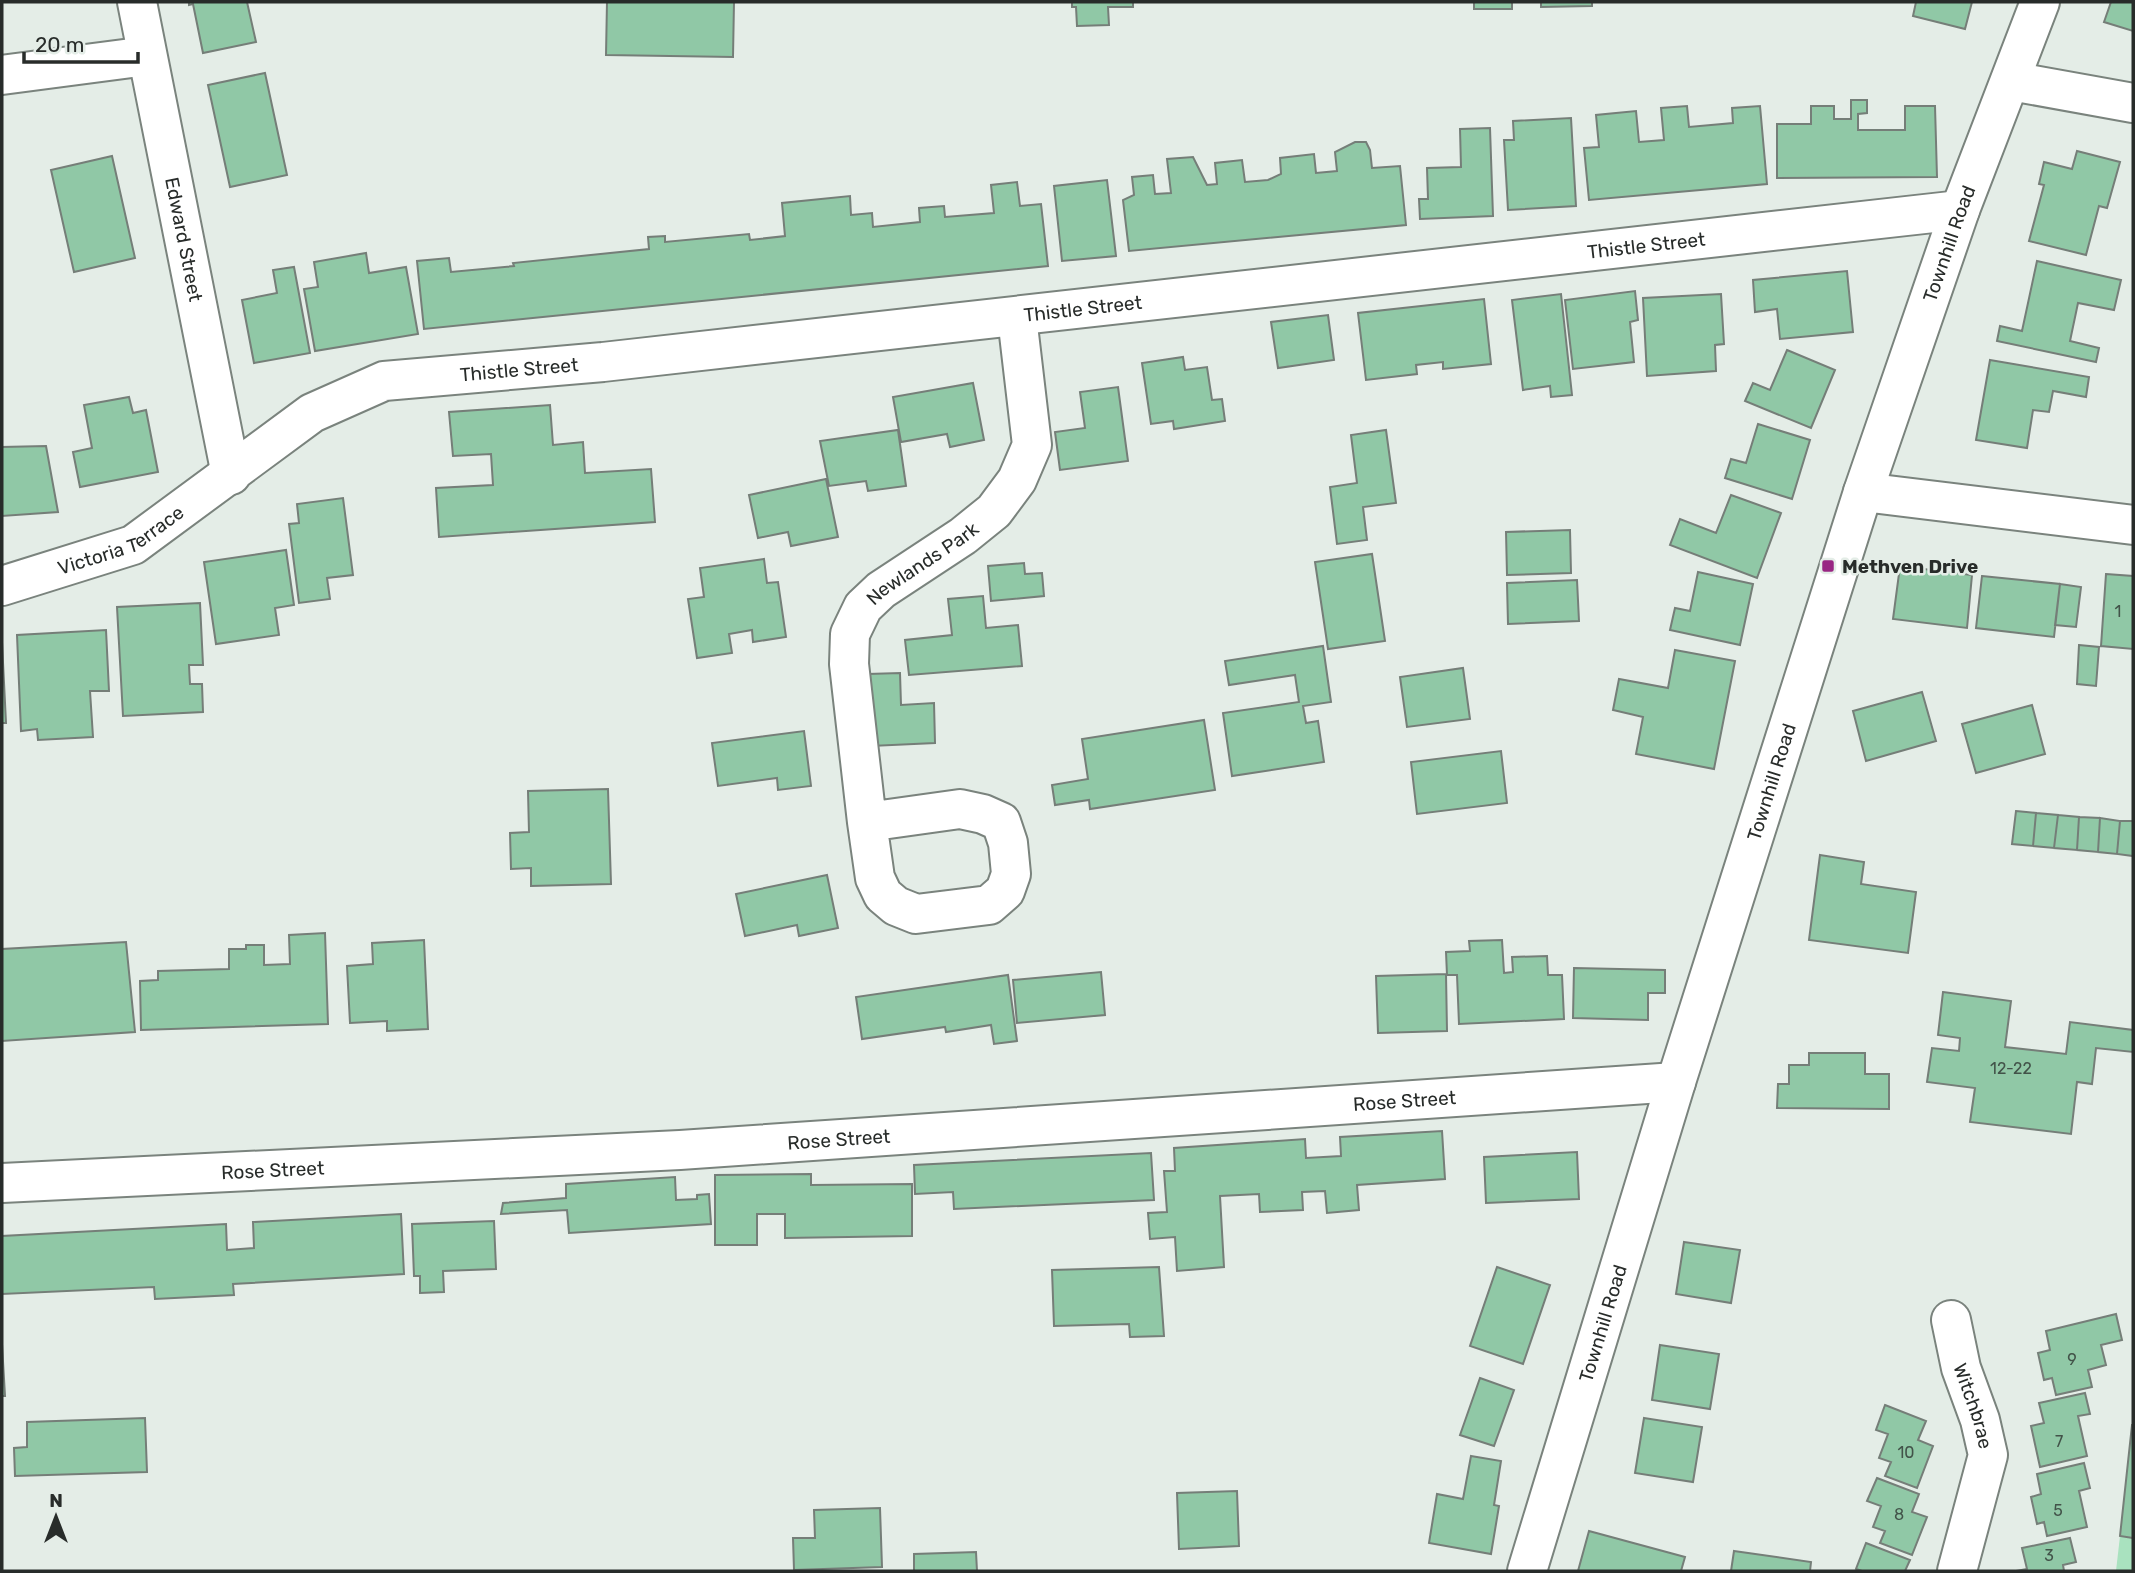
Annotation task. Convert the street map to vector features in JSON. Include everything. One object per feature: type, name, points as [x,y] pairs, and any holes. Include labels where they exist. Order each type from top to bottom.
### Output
[{"type":"street","name":"Edward Street","points":[[136,2],[231,475]]},
{"type":"street","name":"Townhill Road","points":[[1527,1571],[1676,1082],[1863,492],[1960,210],[2040,2]]},
{"type":"street","points":[[2,75],[147,56]]},
{"type":"street","points":[[2011,81],[2133,103]]},
{"type":"street","name":"Thistle Street","points":[[231,475],[312,413],[384,381],[603,362],[1960,210]]},
{"type":"street","name":"Newlands Park","points":[[867,822],[849,664],[850,634],[863,607],[881,590],[963,536],[994,511],[1017,480],[1032,445],[1017,317]]},
{"type":"street","name":"Victoria Terrace","points":[[2,586],[132,545],[231,475]]},
{"type":"street","points":[[1863,492],[2133,525]]},
{"type":"street","name":"Rose Street","points":[[2,1183],[693,1149],[1676,1082]]},
{"type":"street","name":"Witchbrae","points":[[1951,1320],[1961,1368],[1980,1420],[1988,1455],[1957,1571]]},
{"type":"green space","points":[[2120,1536],[2133,1538],[2133,1571],[2116,1571]]},
{"type":"building","points":[[189,2],[247,2],[256,42],[203,53],[193,4],[189,5]]},
{"type":"building","points":[[607,2],[734,2],[733,57],[606,55]]},
{"type":"building","points":[[1072,2],[1133,2],[1133,7],[1108,7],[1109,25],[1077,26],[1076,7],[1072,7]]},
{"type":"building","points":[[1474,2],[1512,2],[1512,9],[1474,9]]},
{"type":"building","points":[[1541,2],[1592,2],[1592,6],[1541,7]]},
{"type":"building","points":[[1916,2],[1972,2],[1965,29],[1913,16]]},
{"type":"building","points":[[2111,2],[2133,2],[2133,31],[2104,22]]},
{"type":"building","points":[[265,73],[287,175],[230,187],[208,85]]},
{"type":"building","points":[[1851,100],[1867,100],[1867,113],[1858,114],[1858,130],[1905,130],[1905,106],[1935,106],[1937,177],[1777,178],[1777,124],[1811,124],[1811,106],[1834,106],[1834,119],[1851,119]]},
{"type":"building","points":[[1687,106],[1689,127],[1733,123],[1732,108],[1760,106],[1767,184],[1589,200],[1584,148],[1599,147],[1596,115],[1636,111],[1639,142],[1664,140],[1661,108]]},
{"type":"building","points":[[1571,118],[1576,206],[1508,210],[1504,140],[1514,140],[1513,121]]},
{"type":"building","points":[[1490,128],[1493,216],[1420,219],[1419,199],[1428,199],[1427,168],[1461,167],[1460,129]]},
{"type":"building","points":[[1355,142],[1366,142],[1372,168],[1400,166],[1406,225],[1129,251],[1123,200],[1134,195],[1132,177],[1153,175],[1155,194],[1171,193],[1167,159],[1193,157],[1207,185],[1217,184],[1215,163],[1242,160],[1245,182],[1268,180],[1281,174],[1280,158],[1314,154],[1316,173],[1337,171],[1335,152]]},
{"type":"building","points":[[2077,151],[2120,162],[2107,208],[2099,206],[2086,255],[2029,241],[2044,185],[2039,184],[2044,162],[2072,169]]},
{"type":"building","points":[[112,156],[135,258],[74,272],[51,170]]},
{"type":"building","points":[[1107,180],[1116,256],[1062,261],[1054,186]]},
{"type":"building","points":[[1017,182],[1020,206],[1041,204],[1048,266],[424,329],[417,261],[449,258],[451,272],[649,249],[648,237],[665,236],[665,242],[749,234],[750,240],[785,236],[782,203],[850,196],[851,215],[872,213],[873,227],[920,222],[919,208],[944,206],[945,217],[994,213],[991,185]]},
{"type":"building","points":[[366,253],[369,273],[406,267],[418,334],[315,351],[304,289],[318,287],[314,262]]},
{"type":"building","points":[[2037,261],[2121,280],[2114,310],[2078,303],[2070,341],[2099,348],[2096,362],[1997,341],[2000,326],[2022,331]]},
{"type":"building","points":[[294,267],[310,353],[254,363],[242,300],[277,293],[273,270]]},
{"type":"building","points":[[1847,271],[1853,332],[1780,339],[1777,309],[1755,312],[1753,280]]},
{"type":"building","points":[[1635,291],[1638,320],[1630,322],[1634,362],[1573,369],[1565,300]]},
{"type":"building","points":[[1561,294],[1572,395],[1551,397],[1550,386],[1523,390],[1512,300]]},
{"type":"building","points":[[1721,294],[1724,344],[1715,345],[1716,371],[1647,376],[1643,298]]},
{"type":"building","points":[[1484,299],[1491,364],[1443,369],[1443,362],[1416,365],[1417,374],[1366,380],[1358,313]]},
{"type":"building","points":[[1328,315],[1334,360],[1278,368],[1271,322]]},
{"type":"building","points":[[1787,350],[1835,370],[1811,428],[1745,401],[1753,383],[1770,390]]},
{"type":"building","points":[[1183,357],[1185,370],[1207,367],[1212,400],[1222,399],[1225,421],[1174,429],[1173,421],[1151,424],[1142,363]]},
{"type":"building","points":[[1990,360],[2089,377],[2086,397],[2053,391],[2049,412],[2033,410],[2027,448],[1976,440]]},
{"type":"building","points":[[973,383],[984,440],[950,447],[947,434],[901,442],[893,397]]},
{"type":"building","points":[[1118,387],[1128,461],[1060,470],[1055,432],[1085,428],[1080,392]]},
{"type":"building","points":[[129,397],[133,413],[146,410],[158,472],[80,487],[73,452],[92,448],[84,405]]},
{"type":"building","points":[[550,405],[553,445],[583,442],[585,473],[651,469],[655,522],[439,537],[436,488],[493,485],[491,454],[453,456],[449,412]]},
{"type":"building","points":[[1758,424],[1810,440],[1792,499],[1725,478],[1731,459],[1746,463]]},
{"type":"building","points":[[898,430],[906,486],[868,491],[866,481],[829,486],[820,441]]},
{"type":"building","points":[[1386,430],[1396,503],[1363,507],[1367,540],[1337,544],[1330,487],[1357,483],[1351,435]]},
{"type":"building","points":[[46,446],[58,512],[2,516],[2,447]]},
{"type":"building","points":[[826,479],[838,537],[791,546],[788,532],[758,538],[749,495]]},
{"type":"building","points":[[1731,495],[1781,513],[1757,578],[1670,545],[1680,519],[1716,533]]},
{"type":"building","points":[[343,498],[353,575],[327,578],[330,599],[299,603],[289,524],[299,523],[297,504]]},
{"type":"building","points":[[1570,530],[1571,573],[1507,575],[1506,532]]},
{"type":"building","points":[[286,550],[294,605],[275,608],[279,635],[216,644],[204,562]]},
{"type":"building","points":[[1372,554],[1385,641],[1328,649],[1315,562]]},
{"type":"building","points":[[764,559],[767,583],[778,582],[786,637],[753,642],[752,630],[729,634],[732,653],[697,658],[688,599],[704,597],[700,568]]},
{"type":"building","points":[[1024,563],[1025,574],[1042,573],[1044,596],[991,601],[988,566]]},
{"type":"building","points":[[1900,566],[1972,575],[1967,628],[1893,619]]},
{"type":"building","points":[[1698,572],[1753,584],[1740,645],[1670,630],[1675,608],[1690,611]]},
{"type":"building","points":[[2106,574],[2133,576],[2133,649],[2101,646]]},
{"type":"building","points":[[1982,576],[2060,584],[2054,637],[1976,628]]},
{"type":"building","points":[[1577,580],[1579,621],[1508,624],[1507,583]]},
{"type":"building","points":[[2060,584],[2081,587],[2076,627],[2055,625]]},
{"type":"building","points":[[983,596],[986,628],[1018,625],[1022,666],[909,675],[905,640],[952,635],[948,599]]},
{"type":"building","points":[[200,603],[203,665],[189,665],[190,684],[202,684],[203,712],[123,716],[117,607]]},
{"type":"building","points":[[106,630],[109,691],[90,691],[93,737],[38,740],[37,729],[21,731],[17,635]]},
{"type":"building","points":[[2,642],[6,723],[2,723]]},
{"type":"building","points":[[2079,645],[2099,647],[2096,686],[2077,684]]},
{"type":"building","points":[[1323,646],[1331,702],[1303,706],[1306,723],[1318,721],[1324,762],[1232,776],[1223,713],[1299,702],[1295,675],[1229,685],[1225,661]]},
{"type":"building","points":[[1675,650],[1735,661],[1714,769],[1636,754],[1643,717],[1613,710],[1619,679],[1668,688]]},
{"type":"building","points":[[1463,668],[1470,719],[1407,727],[1400,677]]},
{"type":"building","points":[[900,673],[901,705],[934,703],[935,743],[871,746],[868,674]]},
{"type":"building","points":[[1922,692],[1936,741],[1866,761],[1853,711]]},
{"type":"building","points":[[2032,705],[2045,754],[1976,773],[1962,724]]},
{"type":"building","points":[[1204,720],[1215,790],[1090,809],[1089,800],[1055,805],[1052,785],[1088,779],[1082,739]]},
{"type":"building","points":[[804,731],[811,786],[778,790],[777,778],[718,786],[712,743]]},
{"type":"building","points":[[1501,751],[1507,803],[1417,814],[1411,762]]},
{"type":"building","points":[[608,789],[611,884],[531,886],[531,868],[511,869],[510,833],[529,832],[528,791]]},
{"type":"building","points":[[2016,811],[2036,813],[2033,846],[2012,844]]},
{"type":"building","points":[[2036,813],[2058,815],[2054,848],[2033,846]]},
{"type":"building","points":[[2058,815],[2079,817],[2077,850],[2054,848]]},
{"type":"building","points":[[2079,817],[2100,818],[2098,852],[2077,850]]},
{"type":"building","points":[[2100,818],[2120,821],[2117,854],[2098,852]]},
{"type":"building","points":[[2120,821],[2133,821],[2133,856],[2117,854]]},
{"type":"building","points":[[1820,855],[1864,862],[1861,884],[1916,892],[1908,953],[1809,940]]},
{"type":"building","points":[[827,875],[838,928],[799,936],[797,925],[745,936],[736,894]]},
{"type":"building","points":[[325,933],[328,1024],[141,1030],[140,981],[158,980],[158,971],[229,969],[229,949],[246,949],[246,945],[264,945],[264,965],[290,964],[289,935]]},
{"type":"building","points":[[424,940],[428,1029],[387,1031],[387,1021],[350,1023],[347,966],[373,964],[372,943]]},
{"type":"building","points":[[1502,940],[1504,973],[1513,972],[1512,957],[1547,956],[1548,975],[1562,975],[1564,1019],[1459,1024],[1457,975],[1447,975],[1446,952],[1470,951],[1469,941]]},
{"type":"building","points":[[126,942],[135,1032],[2,1041],[2,949]]},
{"type":"building","points":[[1574,968],[1665,970],[1665,993],[1648,993],[1648,1020],[1573,1018]]},
{"type":"building","points":[[1101,972],[1105,1015],[1017,1023],[1013,980]]},
{"type":"building","points":[[1446,974],[1447,1031],[1378,1033],[1376,976]]},
{"type":"building","points":[[1008,975],[1017,1041],[994,1044],[991,1025],[946,1032],[945,1027],[862,1039],[856,997]]},
{"type":"building","points":[[1943,992],[2011,1001],[2005,1047],[2066,1054],[2070,1022],[2133,1030],[2133,1052],[2096,1048],[2092,1084],[2077,1082],[2071,1134],[1970,1122],[1975,1088],[1927,1082],[1932,1048],[1959,1051],[1960,1038],[1938,1035]]},
{"type":"building","points":[[1809,1053],[1865,1053],[1865,1074],[1889,1074],[1889,1109],[1777,1108],[1778,1084],[1789,1084],[1789,1065],[1809,1065]]},
{"type":"building","points":[[1442,1131],[1445,1179],[1357,1185],[1359,1210],[1327,1213],[1325,1191],[1302,1192],[1303,1210],[1260,1212],[1259,1194],[1220,1196],[1224,1267],[1177,1271],[1175,1237],[1150,1239],[1148,1213],[1167,1212],[1164,1171],[1175,1171],[1174,1148],[1305,1139],[1306,1158],[1341,1156],[1340,1137]]},
{"type":"building","points":[[1577,1152],[1579,1199],[1486,1203],[1484,1157]]},
{"type":"building","points":[[1151,1153],[1154,1200],[954,1209],[953,1192],[915,1194],[914,1165]]},
{"type":"building","points":[[811,1174],[811,1185],[912,1184],[912,1236],[785,1238],[785,1214],[757,1214],[757,1245],[715,1245],[715,1175]]},
{"type":"building","points":[[675,1177],[676,1200],[697,1199],[697,1195],[709,1194],[711,1224],[569,1233],[567,1210],[501,1214],[503,1203],[566,1198],[566,1184]]},
{"type":"building","points":[[401,1214],[404,1274],[233,1284],[234,1295],[155,1299],[154,1287],[2,1294],[2,1236],[226,1224],[227,1250],[254,1248],[253,1222]]},
{"type":"building","points":[[494,1221],[496,1269],[443,1271],[444,1292],[420,1293],[420,1276],[414,1276],[412,1224]]},
{"type":"building","points":[[1684,1242],[1740,1250],[1731,1303],[1676,1294]]},
{"type":"building","points":[[1159,1267],[1164,1336],[1130,1337],[1129,1324],[1054,1326],[1052,1270]]},
{"type":"building","points":[[1497,1267],[1550,1285],[1523,1364],[1470,1346]]},
{"type":"building","points":[[2116,1314],[2122,1340],[2101,1345],[2106,1365],[2088,1370],[2092,1387],[2056,1395],[2052,1378],[2044,1380],[2038,1353],[2050,1350],[2046,1331]]},
{"type":"building","points":[[2,1344],[5,1396],[2,1396]]},
{"type":"building","points":[[1660,1345],[1719,1354],[1710,1409],[1652,1400]]},
{"type":"building","points":[[1480,1378],[1514,1390],[1494,1446],[1460,1435]]},
{"type":"building","points":[[2085,1393],[2090,1414],[2078,1416],[2087,1456],[2040,1467],[2031,1426],[2044,1423],[2039,1403]]},
{"type":"building","points":[[1885,1405],[1926,1421],[1918,1440],[1933,1446],[1917,1488],[1885,1476],[1891,1462],[1879,1458],[1888,1434],[1876,1430]]},
{"type":"building","points":[[145,1418],[147,1472],[15,1476],[14,1448],[27,1447],[27,1422]]},
{"type":"building","points":[[1644,1418],[1702,1427],[1693,1482],[1635,1473]]},
{"type":"building","points":[[2133,1425],[2133,1538],[2120,1536]]},
{"type":"building","points":[[1471,1456],[1501,1461],[1494,1505],[1499,1506],[1491,1554],[1429,1543],[1437,1494],[1463,1499]]},
{"type":"building","points":[[2084,1463],[2090,1488],[2079,1491],[2087,1527],[2047,1536],[2044,1522],[2037,1524],[2031,1497],[2041,1494],[2037,1474]]},
{"type":"building","points":[[1877,1478],[1919,1494],[1912,1512],[1927,1517],[1912,1555],[1880,1543],[1885,1531],[1873,1527],[1881,1506],[1867,1501]]},
{"type":"building","points":[[1237,1491],[1239,1546],[1179,1549],[1177,1493]]},
{"type":"building","points":[[880,1508],[882,1567],[794,1570],[793,1538],[815,1538],[814,1510]]},
{"type":"building","points":[[1589,1531],[1685,1557],[1681,1571],[1578,1571]]},
{"type":"building","points":[[2070,1538],[2076,1562],[2063,1565],[2064,1571],[2016,1571],[2027,1569],[2022,1548]]},
{"type":"building","points":[[1866,1543],[1910,1560],[1905,1571],[1856,1569]]},
{"type":"building","points":[[1734,1551],[1811,1562],[1810,1571],[1731,1571]]},
{"type":"building","points":[[976,1552],[977,1571],[914,1571],[914,1554]]},
{"type":"place","name":"Methven Drive","points":[[1828,566]]}]
